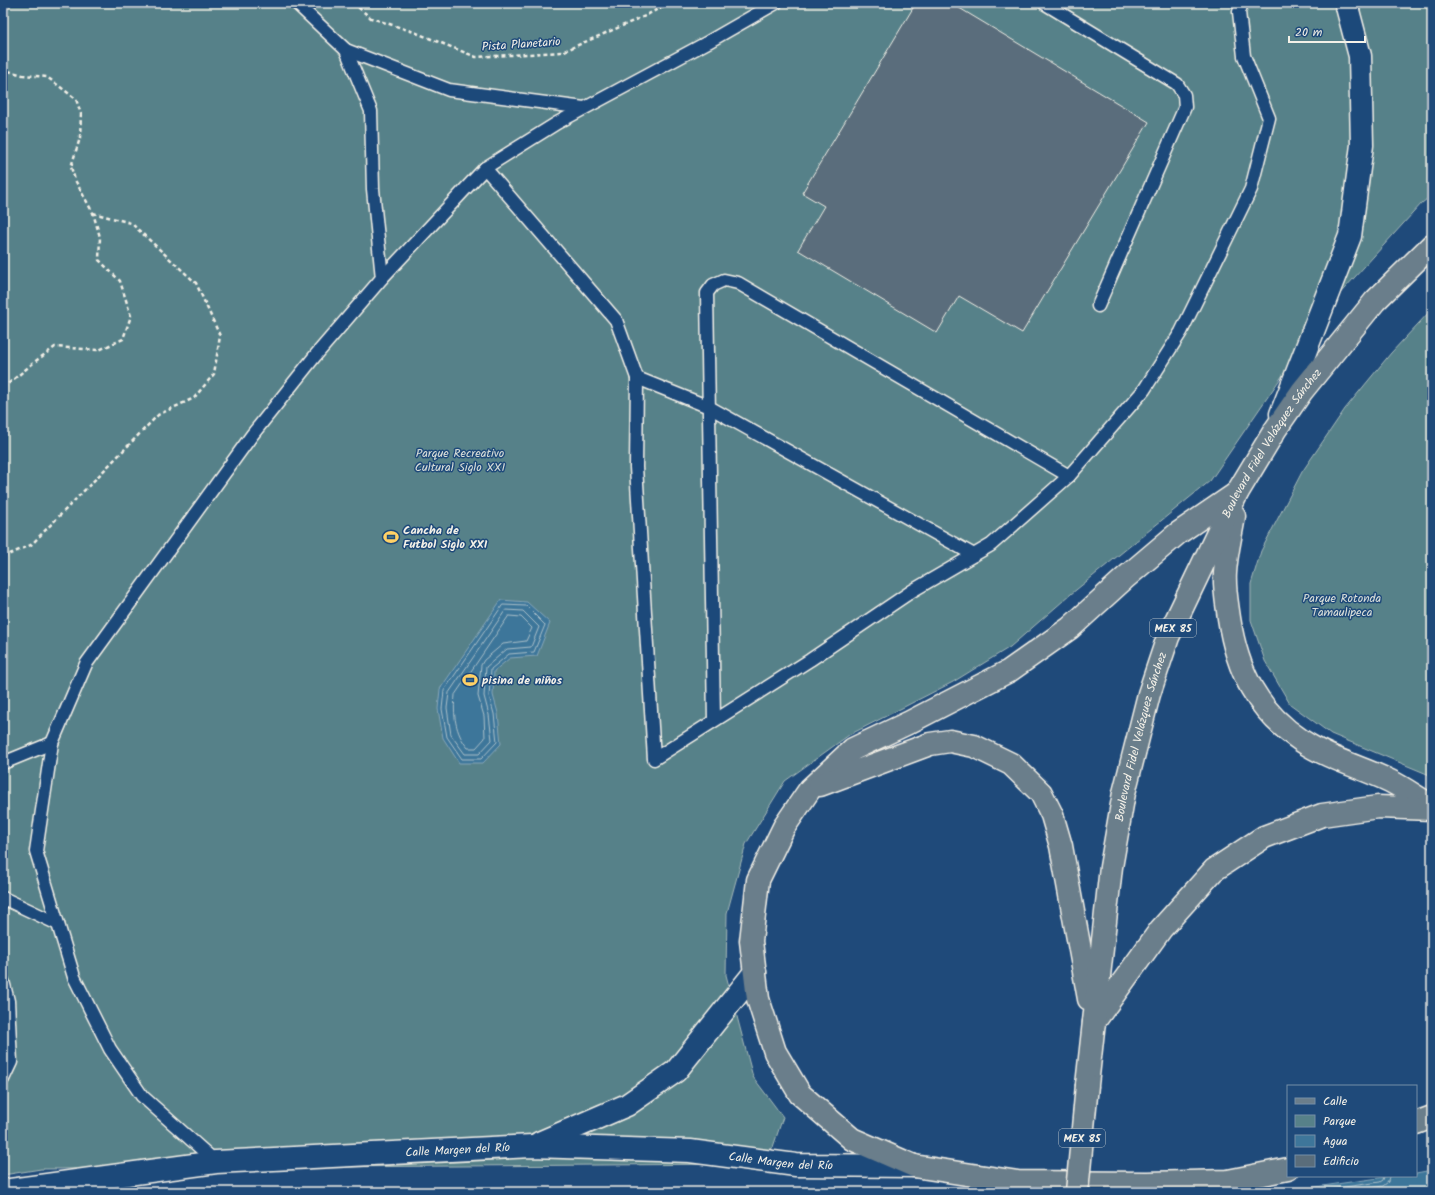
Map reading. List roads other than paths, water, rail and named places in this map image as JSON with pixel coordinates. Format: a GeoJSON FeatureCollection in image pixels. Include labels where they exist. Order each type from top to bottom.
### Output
{"type":"FeatureCollection","features":[{"type":"Feature","properties":{"kind":"main road","name":"Boulevard Fidel Velázquez Sánchez"},"geometry":{"type":"LineString","coordinates":[[1077,1192],[1087,1085],[1111,868],[1124,793],[1149,694],[1168,637],[1237,493],[1275,430],[1302,391],[1375,301],[1432,245]]}},
{"type":"Feature","properties":{"kind":"main road"},"geometry":{"type":"LineString","coordinates":[[1237,493],[1177,534],[1125,578],[1070,628],[1009,671],[853,749],[810,789],[784,827],[758,880],[751,941],[758,999],[775,1052],[800,1094],[852,1139],[914,1166],[1026,1182],[1228,1181],[1287,1169]]}},
{"type":"Feature","properties":{"kind":"main road"},"geometry":{"type":"LineString","coordinates":[[1237,493],[1225,572],[1225,592],[1236,650],[1249,686],[1264,707],[1280,725],[1303,742],[1390,782],[1432,807]]}},
{"type":"Feature","properties":{"kind":"main road"},"geometry":{"type":"LineString","coordinates":[[810,789],[930,744],[950,741],[974,746],[1011,764],[1041,793],[1052,815],[1061,846],[1094,1023]]}},
{"type":"Feature","properties":{"kind":"main road"},"geometry":{"type":"LineString","coordinates":[[1094,1023],[1161,929],[1214,870],[1264,837],[1322,815],[1378,807],[1432,807]]}},
{"type":"Feature","properties":{"kind":"main road"},"geometry":{"type":"LineString","coordinates":[[1417,1123],[1432,1117]]}},
{"type":"Feature","properties":{"kind":"street"},"geometry":{"type":"LineString","coordinates":[[1275,430],[1350,236],[1362,145],[1360,56],[1346,3]]}},
{"type":"Feature","properties":{"kind":"street"},"geometry":{"type":"LineString","coordinates":[[532,1146],[627,1105],[676,1071],[755,972]]}},
{"type":"Feature","properties":{"kind":"street","name":"Calle Margen del Río"},"geometry":{"type":"LineString","coordinates":[[3,1192],[216,1162],[532,1146],[690,1151],[796,1165],[914,1166]]}},
{"type":"Feature","properties":{"kind":"lane"},"geometry":{"type":"LineString","coordinates":[[296,3],[346,50],[449,90],[584,108]]}},
{"type":"Feature","properties":{"kind":"lane"},"geometry":{"type":"LineString","coordinates":[[216,1162],[142,1096],[110,1049],[74,977],[36,851],[52,742],[86,664],[252,435],[315,356],[382,278],[485,168],[556,123],[708,42],[776,3]]}},
{"type":"Feature","properties":{"kind":"lane"},"geometry":{"type":"LineString","coordinates":[[1044,3],[1177,84],[1184,94],[1185,107],[1098,306]]}},
{"type":"Feature","properties":{"kind":"lane"},"geometry":{"type":"LineString","coordinates":[[485,168],[616,320],[637,378],[636,467],[654,759],[810,660],[912,592],[992,545],[1070,476],[1144,390],[1181,332],[1251,189],[1269,118],[1244,56],[1239,12],[1242,3]]}},
{"type":"Feature","properties":{"kind":"lane"},"geometry":{"type":"LineString","coordinates":[[346,50],[371,111],[373,189],[382,278]]}},
{"type":"Feature","properties":{"kind":"lane"},"geometry":{"type":"LineString","coordinates":[[714,720],[707,293],[713,285],[724,280],[738,283],[1070,476]]}},
{"type":"Feature","properties":{"kind":"lane"},"geometry":{"type":"LineString","coordinates":[[637,378],[709,407],[974,556]]}},
{"type":"Feature","properties":{"kind":"lane"},"geometry":{"type":"LineString","coordinates":[[3,763],[52,742]]}},
{"type":"Feature","properties":{"kind":"lane"},"geometry":{"type":"LineString","coordinates":[[3,898],[58,924]]}},
{"type":"Feature","properties":{"kind":"lane"},"geometry":{"type":"LineString","coordinates":[[3,981],[8,1001],[11,1062],[3,1079]]}},
{"type":"Feature","properties":{"kind":"water","name":"pisina de niños"},"geometry":{"type":"Polygon","coordinates":[[[501,600],[527,602],[550,623],[537,656],[510,658],[494,671],[493,695],[498,713],[501,744],[483,763],[459,763],[443,738],[438,709],[440,689],[501,600]]]}},
{"type":"Feature","properties":{"kind":"water"},"geometry":{"type":"Polygon","coordinates":[[[1432,1170],[1432,1192],[1280,1192],[1386,1177],[1417,1177],[1417,1173],[1432,1170]]]}},
{"type":"Feature","properties":{"kind":"place","name":"Cancha de Futbol Siglo XXI"},"geometry":{"type":"Point","coordinates":[391,537]}},
{"type":"Feature","properties":{"kind":"place","name":"pisina de niños"},"geometry":{"type":"Point","coordinates":[470,680]}},
{"type":"Feature","properties":{"kind":"park label","name":"Parque Recreativo Cultural Siglo XXI"},"geometry":{"type":"Point","coordinates":[460,460]}},
{"type":"Feature","properties":{"kind":"park label","name":"Parque Rotonda Tamaulipeca"},"geometry":{"type":"Point","coordinates":[1342,605]}}]}
